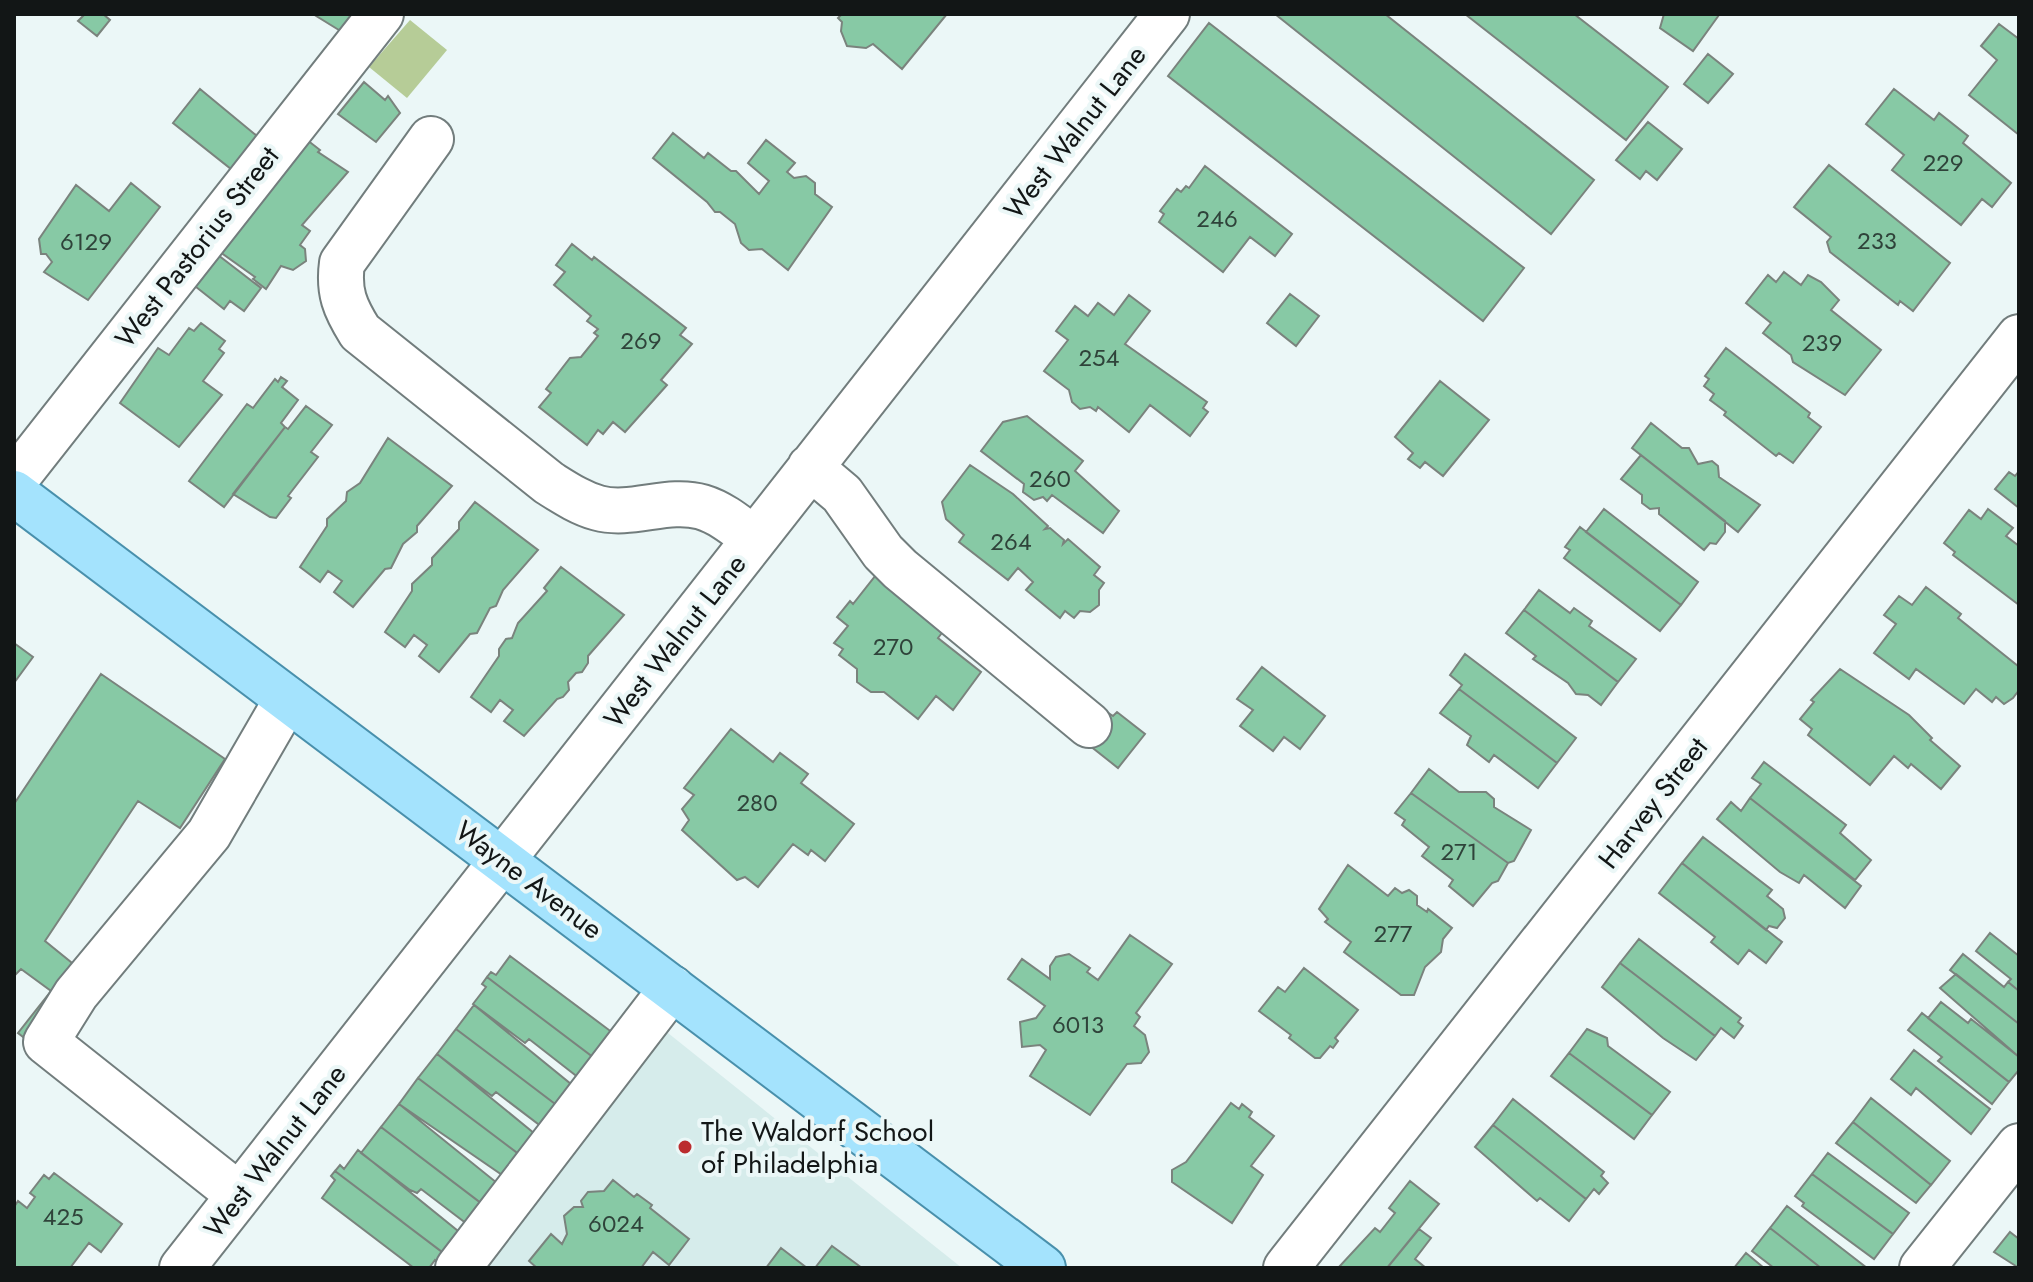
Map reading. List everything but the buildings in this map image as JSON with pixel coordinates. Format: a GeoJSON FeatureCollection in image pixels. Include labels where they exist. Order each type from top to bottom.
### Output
{"type":"FeatureCollection","features":[{"type":"Feature","properties":{"kind":"main road","name":"Wayne Avenue"},"geometry":{"type":"LineString","coordinates":[[14,493],[1043,1268]]}},
{"type":"Feature","properties":{"kind":"street","name":"West Pastorius Street"},"geometry":{"type":"LineString","coordinates":[[14,481],[381,14]]}},
{"type":"Feature","properties":{"kind":"street","name":"West Walnut Lane"},"geometry":{"type":"LineString","coordinates":[[182,1268],[1167,14]]}},
{"type":"Feature","properties":{"kind":"street"},"geometry":{"type":"LineString","coordinates":[[431,139],[342,263],[339,285],[345,309],[360,332],[512,454],[576,500],[601,509],[679,504],[699,506],[719,513],[754,539]]}},
{"type":"Feature","properties":{"kind":"street","name":"Harvey Street"},"geometry":{"type":"LineString","coordinates":[[1286,1268],[2019,337]]}},
{"type":"Feature","properties":{"kind":"street"},"geometry":{"type":"LineString","coordinates":[[810,467],[842,494],[883,552],[900,569],[1089,725]]}},
{"type":"Feature","properties":{"kind":"street"},"geometry":{"type":"LineString","coordinates":[[239,1195],[46,1042],[76,994],[209,834],[287,699]]}},
{"type":"Feature","properties":{"kind":"street"},"geometry":{"type":"LineString","coordinates":[[458,1268],[672,988]]}},
{"type":"Feature","properties":{"kind":"street"},"geometry":{"type":"LineString","coordinates":[[1922,1268],[2019,1146]]}},
{"type":"Feature","properties":{"kind":"shaded area","name":"The Waldorf School of Philadelphia"},"geometry":{"type":"Polygon","coordinates":[[[658,1025],[962,1268],[462,1268],[658,1025]]]}},
{"type":"Feature","properties":{"kind":"green space"},"geometry":{"type":"Polygon","coordinates":[[[410,20],[447,50],[407,98],[369,67],[410,20]]]}},
{"type":"Feature","properties":{"kind":"place","name":"The Waldorf School of Philadelphia"},"geometry":{"type":"Point","coordinates":[685,1147]}}]}
